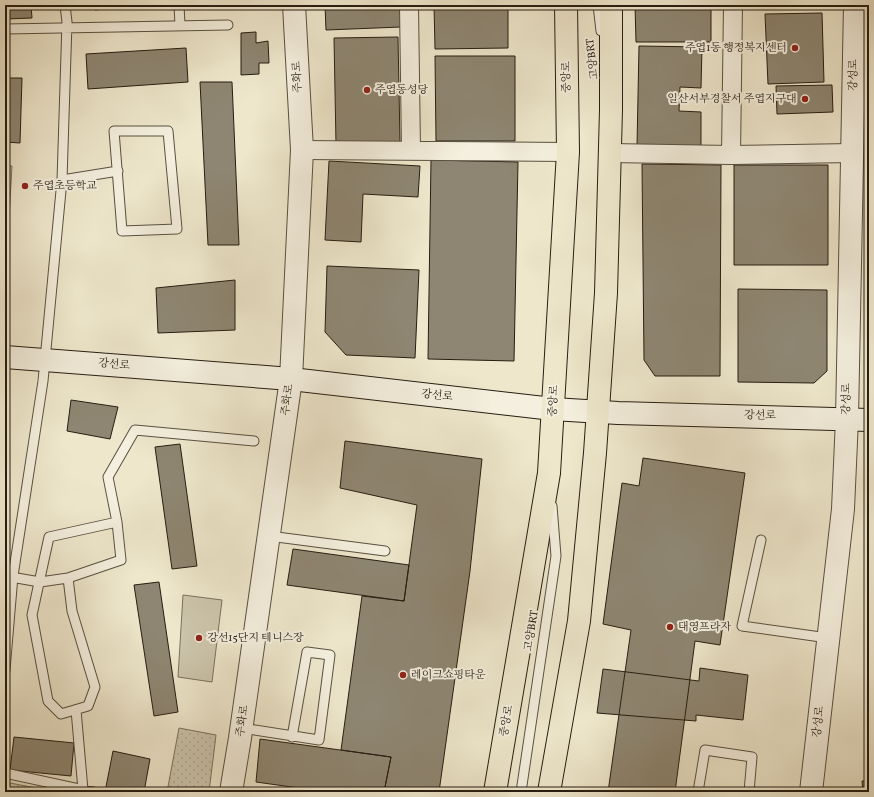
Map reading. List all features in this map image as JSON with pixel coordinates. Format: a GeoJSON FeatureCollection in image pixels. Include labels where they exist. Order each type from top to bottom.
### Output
{"type":"FeatureCollection","features":[{"type":"Feature","properties":{"kind":"main road","name":"중앙로"},"geometry":{"type":"LineString","coordinates":[[495,792],[549,473],[568,152],[566,5]]}},
{"type":"Feature","properties":{"kind":"main road"},"geometry":{"type":"LineString","coordinates":[[549,792],[579,621],[595,453],[606,293],[611,110],[611,5]]}},
{"type":"Feature","properties":{"kind":"street","name":"주화로"},"geometry":{"type":"LineString","coordinates":[[231,792],[242,728],[291,379],[302,150],[294,5]]}},
{"type":"Feature","properties":{"kind":"street"},"geometry":{"type":"LineString","coordinates":[[409,5],[411,151]]}},
{"type":"Feature","properties":{"kind":"street"},"geometry":{"type":"LineString","coordinates":[[731,154],[732,5]]}},
{"type":"Feature","properties":{"kind":"street","name":"강성로"},"geometry":{"type":"LineString","coordinates":[[811,792],[843,509],[847,419],[854,5]]}},
{"type":"Feature","properties":{"kind":"street"},"geometry":{"type":"LineString","coordinates":[[302,150],[568,152]]}},
{"type":"Feature","properties":{"kind":"street"},"geometry":{"type":"LineString","coordinates":[[610,153],[852,153]]}},
{"type":"Feature","properties":{"kind":"street","name":"강선로"},"geometry":{"type":"LineString","coordinates":[[5,357],[291,379],[553,409],[618,413],[869,420]]}},
{"type":"Feature","properties":{"kind":"lane"},"geometry":{"type":"LineString","coordinates":[[5,670],[9,576],[44,382],[62,180],[66,29],[65,5]]}},
{"type":"Feature","properties":{"kind":"lane"},"geometry":{"type":"LineString","coordinates":[[179,5],[180,25]]}},
{"type":"Feature","properties":{"kind":"lane","name":"고양BRT"},"geometry":{"type":"LineString","coordinates":[[598,5],[611,110]]}},
{"type":"Feature","properties":{"kind":"lane"},"geometry":{"type":"LineString","coordinates":[[5,29],[228,25]]}},
{"type":"Feature","properties":{"kind":"lane"},"geometry":{"type":"LineString","coordinates":[[114,131],[168,131],[177,229],[122,232],[118,171],[114,131]]}},
{"type":"Feature","properties":{"kind":"lane"},"geometry":{"type":"LineString","coordinates":[[62,180],[118,171]]}},
{"type":"Feature","properties":{"kind":"lane"},"geometry":{"type":"LineString","coordinates":[[9,576],[40,582],[68,578],[121,560],[117,522],[108,477],[135,430],[254,441]]}},
{"type":"Feature","properties":{"kind":"lane","name":"고양BRT"},"geometry":{"type":"LineString","coordinates":[[521,792],[556,556],[549,473]]}},
{"type":"Feature","properties":{"kind":"lane"},"geometry":{"type":"LineString","coordinates":[[68,578],[72,611],[96,687],[88,706],[61,714],[48,701],[32,615],[49,537],[117,522]]}},
{"type":"Feature","properties":{"kind":"lane"},"geometry":{"type":"LineString","coordinates":[[269,536],[385,551]]}},
{"type":"Feature","properties":{"kind":"lane"},"geometry":{"type":"LineString","coordinates":[[761,540],[742,626],[828,638]]}},
{"type":"Feature","properties":{"kind":"lane"},"geometry":{"type":"LineString","coordinates":[[242,728],[292,737],[319,740],[330,655],[307,652],[292,737]]}},
{"type":"Feature","properties":{"kind":"lane"},"geometry":{"type":"LineString","coordinates":[[76,710],[84,790]]}},
{"type":"Feature","properties":{"kind":"lane"},"geometry":{"type":"LineString","coordinates":[[698,792],[705,750],[752,757],[749,792]]}},
{"type":"Feature","properties":{"kind":"lane"},"geometry":{"type":"LineString","coordinates":[[5,773],[93,792]]}},
{"type":"Feature","properties":{"kind":"shaded area"},"geometry":{"type":"Polygon","coordinates":[[[5,166],[12,166],[5,288],[5,166]]]}},
{"type":"Feature","properties":{"kind":"shaded area","name":"강선15단지 테니스장"},"geometry":{"type":"Polygon","coordinates":[[[183,595],[222,600],[212,682],[178,677],[183,595]]]}},
{"type":"Feature","properties":{"kind":"shaded area"},"geometry":{"type":"Polygon","coordinates":[[[179,728],[216,735],[209,792],[167,792],[179,728]]]}},
{"type":"Feature","properties":{"kind":"shaded area"},"geometry":{"type":"Polygon","coordinates":[[[5,782],[57,792],[5,792],[5,782]]]}},
{"type":"Feature","properties":{"kind":"building"},"geometry":{"type":"Polygon","coordinates":[[[5,5],[31,5],[32,18],[5,19],[5,5]]]}},
{"type":"Feature","properties":{"kind":"building"},"geometry":{"type":"Polygon","coordinates":[[[95,5],[135,5],[135,6],[95,10],[95,5]]]}},
{"type":"Feature","properties":{"kind":"building"},"geometry":{"type":"Polygon","coordinates":[[[325,5],[400,5],[401,27],[326,30],[325,5]]]}},
{"type":"Feature","properties":{"kind":"building"},"geometry":{"type":"Polygon","coordinates":[[[434,5],[508,5],[508,48],[435,49],[434,5]]]}},
{"type":"Feature","properties":{"kind":"building"},"geometry":{"type":"Polygon","coordinates":[[[635,5],[711,5],[711,42],[636,42],[635,5]]]}},
{"type":"Feature","properties":{"kind":"building","name":"주엽1동 행정복지센터"},"geometry":{"type":"Polygon","coordinates":[[[822,13],[824,82],[768,84],[765,14],[822,13]]]}},
{"type":"Feature","properties":{"kind":"building"},"geometry":{"type":"Polygon","coordinates":[[[256,32],[256,43],[268,41],[269,63],[259,63],[259,74],[241,75],[241,33],[256,32]]]}},
{"type":"Feature","properties":{"kind":"building","name":"주엽동성당"},"geometry":{"type":"Polygon","coordinates":[[[398,37],[400,143],[336,144],[334,38],[398,37]]]}},
{"type":"Feature","properties":{"kind":"building"},"geometry":{"type":"Polygon","coordinates":[[[639,46],[702,47],[701,88],[680,87],[679,111],[701,112],[701,148],[637,146],[639,46]]]}},
{"type":"Feature","properties":{"kind":"building"},"geometry":{"type":"Polygon","coordinates":[[[186,48],[188,82],[88,89],[86,54],[186,48]]]}},
{"type":"Feature","properties":{"kind":"building"},"geometry":{"type":"Polygon","coordinates":[[[435,56],[515,56],[515,141],[436,141],[435,56]]]}},
{"type":"Feature","properties":{"kind":"building"},"geometry":{"type":"Polygon","coordinates":[[[5,78],[22,78],[20,143],[5,142],[5,78]]]}},
{"type":"Feature","properties":{"kind":"building"},"geometry":{"type":"Polygon","coordinates":[[[200,82],[232,82],[239,245],[208,245],[200,82]]]}},
{"type":"Feature","properties":{"kind":"building","name":"일산서부경찰서 주엽지구대"},"geometry":{"type":"Polygon","coordinates":[[[832,85],[833,112],[777,114],[776,86],[832,85]]]}},
{"type":"Feature","properties":{"kind":"building"},"geometry":{"type":"Polygon","coordinates":[[[431,160],[518,162],[514,361],[428,359],[431,160]]]}},
{"type":"Feature","properties":{"kind":"building"},"geometry":{"type":"Polygon","coordinates":[[[329,161],[420,166],[418,197],[363,194],[361,242],[325,240],[329,161]]]}},
{"type":"Feature","properties":{"kind":"building"},"geometry":{"type":"Polygon","coordinates":[[[642,164],[721,165],[720,376],[655,376],[644,360],[642,164]]]}},
{"type":"Feature","properties":{"kind":"building"},"geometry":{"type":"Polygon","coordinates":[[[734,165],[828,165],[828,265],[734,265],[734,165]]]}},
{"type":"Feature","properties":{"kind":"building"},"geometry":{"type":"Polygon","coordinates":[[[327,266],[419,270],[415,358],[346,355],[325,332],[327,266]]]}},
{"type":"Feature","properties":{"kind":"building"},"geometry":{"type":"Polygon","coordinates":[[[235,280],[235,330],[158,333],[156,288],[235,280]]]}},
{"type":"Feature","properties":{"kind":"building"},"geometry":{"type":"Polygon","coordinates":[[[738,289],[827,290],[827,371],[814,383],[738,382],[738,289]]]}},
{"type":"Feature","properties":{"kind":"building"},"geometry":{"type":"Polygon","coordinates":[[[71,400],[118,407],[110,439],[67,431],[71,400]]]}},
{"type":"Feature","properties":{"kind":"building","name":"레이크쇼핑타운"},"geometry":{"type":"Polygon","coordinates":[[[345,441],[482,459],[470,571],[439,792],[384,792],[391,757],[341,750],[362,596],[404,601],[417,505],[340,488],[345,441]]]}},
{"type":"Feature","properties":{"kind":"building"},"geometry":{"type":"Polygon","coordinates":[[[180,444],[197,566],[172,569],[155,447],[180,444]]]}},
{"type":"Feature","properties":{"kind":"building","name":"태영프라자"},"geometry":{"type":"Polygon","coordinates":[[[643,458],[745,473],[720,645],[695,641],[675,792],[608,792],[631,630],[603,624],[622,483],[639,486],[643,458]]]}},
{"type":"Feature","properties":{"kind":"building"},"geometry":{"type":"Polygon","coordinates":[[[293,549],[409,565],[404,601],[287,585],[293,549]]]}},
{"type":"Feature","properties":{"kind":"building"},"geometry":{"type":"Polygon","coordinates":[[[159,582],[178,712],[154,716],[134,585],[159,582]]]}},
{"type":"Feature","properties":{"kind":"building"},"geometry":{"type":"Polygon","coordinates":[[[700,668],[748,675],[743,720],[696,715],[696,721],[597,713],[603,669],[699,681],[700,668]]]}},
{"type":"Feature","properties":{"kind":"building"},"geometry":{"type":"Polygon","coordinates":[[[14,737],[74,743],[71,776],[10,770],[14,737]]]}},
{"type":"Feature","properties":{"kind":"building"},"geometry":{"type":"Polygon","coordinates":[[[260,739],[391,757],[384,792],[327,792],[256,782],[260,739]]]}},
{"type":"Feature","properties":{"kind":"building"},"geometry":{"type":"Polygon","coordinates":[[[113,751],[150,759],[144,792],[105,792],[113,751]]]}},
{"type":"Feature","properties":{"kind":"building"},"geometry":{"type":"Polygon","coordinates":[[[862,781],[869,781],[869,792],[863,792],[862,781]]]}},
{"type":"Feature","properties":{"kind":"place","name":"주엽1동 행정복지센터"},"geometry":{"type":"Point","coordinates":[795,48]}},
{"type":"Feature","properties":{"kind":"place","name":"주엽동성당"},"geometry":{"type":"Point","coordinates":[367,90]}},
{"type":"Feature","properties":{"kind":"place","name":"일산서부경찰서 주엽지구대"},"geometry":{"type":"Point","coordinates":[805,99]}},
{"type":"Feature","properties":{"kind":"place","name":"주엽초등학교"},"geometry":{"type":"Point","coordinates":[25,186]}},
{"type":"Feature","properties":{"kind":"place","name":"태영프라자"},"geometry":{"type":"Point","coordinates":[670,627]}},
{"type":"Feature","properties":{"kind":"place","name":"강선15단지 테니스장"},"geometry":{"type":"Point","coordinates":[199,638]}},
{"type":"Feature","properties":{"kind":"place","name":"레이크쇼핑타운"},"geometry":{"type":"Point","coordinates":[403,675]}}]}
